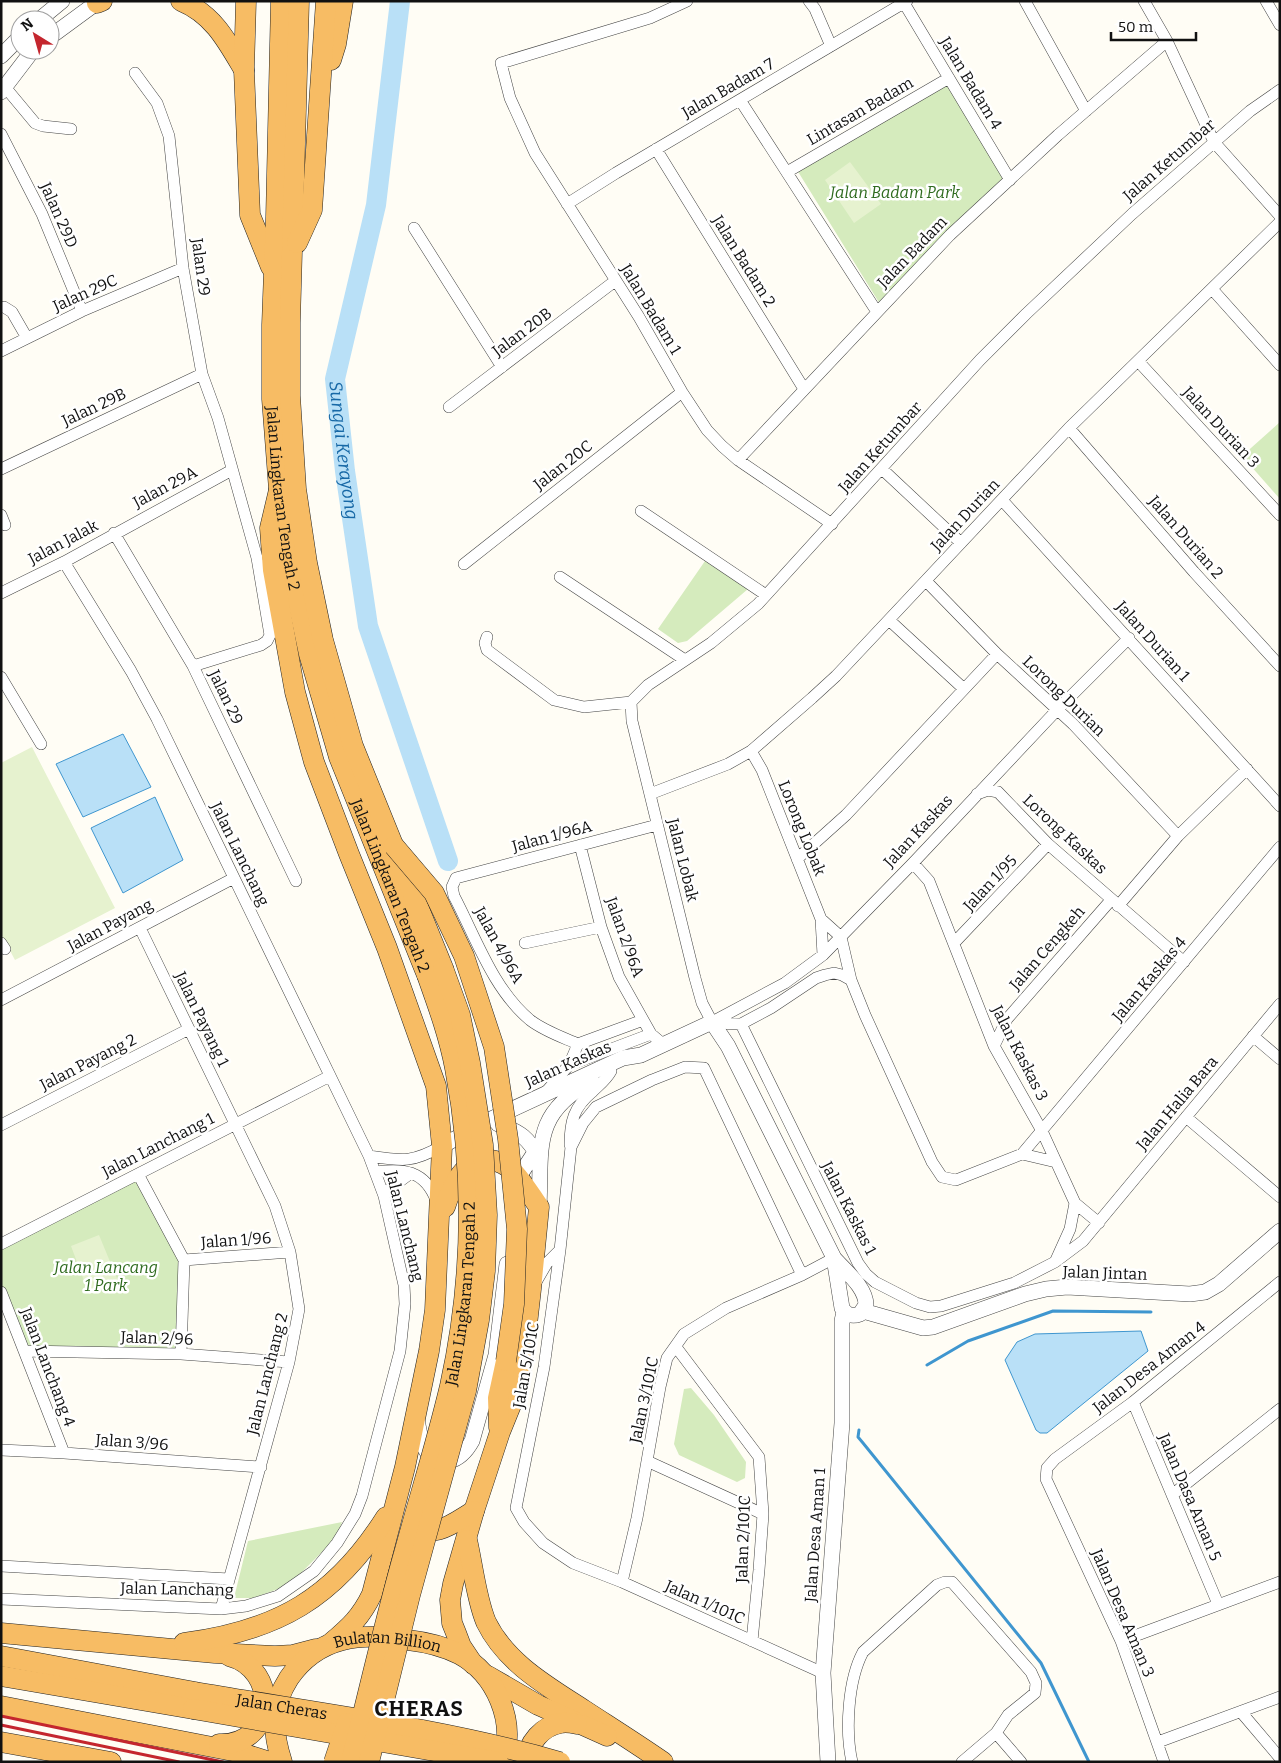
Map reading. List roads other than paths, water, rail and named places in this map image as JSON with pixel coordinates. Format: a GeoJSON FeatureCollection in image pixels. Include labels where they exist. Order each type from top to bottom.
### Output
{"type":"FeatureCollection","features":[{"type":"Feature","properties":{"kind":"highway"},"geometry":{"type":"LineString","coordinates":[[181,1],[201,12],[214,24],[224,36],[244,70]]}},
{"type":"Feature","properties":{"kind":"highway"},"geometry":{"type":"LineString","coordinates":[[246,1],[244,70],[250,215],[274,273]]}},
{"type":"Feature","properties":{"kind":"highway","name":"Jalan Lingkaran Tengah 2"},"geometry":{"type":"LineString","coordinates":[[281,1],[292,256],[290,396],[296,489],[307,563],[323,640],[353,746],[460,1015],[483,1145],[487,1215],[485,1271],[479,1320],[466,1391],[410,1595],[369,1762]]}},
{"type":"Feature","properties":{"kind":"highway","name":"Jalan Lingkaran Tengah 2"},"geometry":{"type":"LineString","coordinates":[[299,1],[274,273],[272,399],[279,490],[290,564],[310,654],[339,757],[427,975],[443,1020],[455,1067],[469,1184],[468,1260],[463,1316],[450,1386],[402,1560],[351,1762]]}},
{"type":"Feature","properties":{"kind":"highway"},"geometry":{"type":"LineString","coordinates":[[292,256],[312,210],[326,1]]}},
{"type":"Feature","properties":{"kind":"highway"},"geometry":{"type":"LineString","coordinates":[[318,108],[336,44],[343,1]]}},
{"type":"Feature","properties":{"kind":"highway"},"geometry":{"type":"LineString","coordinates":[[1,1633],[150,1648],[275,1656],[293,1655],[326,1646],[353,1624],[365,1610],[372,1594],[405,1467],[426,1368],[434,1310],[442,1146],[436,1086],[387,948],[348,854],[314,762],[295,692],[273,570],[270,528],[279,490]]}},
{"type":"Feature","properties":{"kind":"highway"},"geometry":{"type":"LineString","coordinates":[[394,846],[434,893],[464,956],[494,1048],[508,1139],[517,1229],[514,1304],[506,1360],[498,1398],[500,1432]]}},
{"type":"Feature","properties":{"kind":"highway"},"geometry":{"type":"LineString","coordinates":[[439,1217],[458,1177],[470,1165],[481,1160],[495,1161],[509,1168],[539,1208],[523,1360],[513,1400],[500,1432],[452,1584],[450,1611],[456,1633],[462,1646],[478,1668],[538,1705],[658,1762]]}},
{"type":"Feature","properties":{"kind":"highway"},"geometry":{"type":"LineString","coordinates":[[405,1467],[403,1493],[405,1508],[409,1518],[423,1530],[442,1530],[474,1511]]}},
{"type":"Feature","properties":{"kind":"highway"},"geometry":{"type":"LineString","coordinates":[[150,1648],[236,1634],[263,1625],[302,1606],[334,1581],[357,1556],[376,1533],[395,1502]]}},
{"type":"Feature","properties":{"kind":"highway"},"geometry":{"type":"LineString","coordinates":[[467,1538],[481,1608],[486,1622],[506,1652],[542,1682],[663,1762]]}},
{"type":"Feature","properties":{"kind":"highway","name":"Bulatan Billion"},"geometry":{"type":"LineString","coordinates":[[282,1762],[275,1735],[274,1716],[283,1688],[292,1674],[304,1661],[326,1646],[351,1638],[369,1635],[394,1637],[436,1646],[458,1654],[478,1668],[501,1701],[506,1719],[507,1737],[502,1762]]}},
{"type":"Feature","properties":{"kind":"highway"},"geometry":{"type":"LineString","coordinates":[[180,1742],[227,1744],[237,1742],[254,1732],[261,1720],[265,1708],[265,1693],[256,1676],[240,1660],[232,1656],[215,1653]]}},
{"type":"Feature","properties":{"kind":"highway"},"geometry":{"type":"LineString","coordinates":[[334,1762],[350,1712],[378,1653]]}},
{"type":"Feature","properties":{"kind":"highway","name":"Jalan Cheras"},"geometry":{"type":"LineString","coordinates":[[1,1656],[194,1701],[498,1762]]}},
{"type":"Feature","properties":{"kind":"highway","name":"Jalan Cheras"},"geometry":{"type":"LineString","coordinates":[[1,1676],[452,1736],[510,1748],[560,1762]]}},
{"type":"Feature","properties":{"kind":"highway"},"geometry":{"type":"LineString","coordinates":[[1,1706],[238,1752],[270,1762]]}},
{"type":"Feature","properties":{"kind":"highway"},"geometry":{"type":"LineString","coordinates":[[526,1762],[527,1751],[541,1733],[551,1726],[563,1722],[579,1724]]}},
{"type":"Feature","properties":{"kind":"highway"},"geometry":{"type":"LineString","coordinates":[[1,1742],[111,1762]]}},
{"type":"Feature","properties":{"kind":"street"},"geometry":{"type":"LineString","coordinates":[[51,10],[62,1]]}},
{"type":"Feature","properties":{"kind":"street","name":"Jalan Badam 1"},"geometry":{"type":"LineString","coordinates":[[687,1],[650,18],[502,63],[510,98],[536,153],[707,430],[738,460],[832,524]]}},
{"type":"Feature","properties":{"kind":"street"},"geometry":{"type":"LineString","coordinates":[[809,1],[815,9],[831,46]]}},
{"type":"Feature","properties":{"kind":"street"},"geometry":{"type":"LineString","coordinates":[[1025,1],[1086,111]]}},
{"type":"Feature","properties":{"kind":"street"},"geometry":{"type":"LineString","coordinates":[[1144,1],[1166,41],[1214,142],[1280,216]]}},
{"type":"Feature","properties":{"kind":"street"},"geometry":{"type":"LineString","coordinates":[[1266,1],[1280,25]]}},
{"type":"Feature","properties":{"kind":"street"},"geometry":{"type":"LineString","coordinates":[[60,30],[99,2]]}},
{"type":"Feature","properties":{"kind":"street","name":"Jalan Badam 7"},"geometry":{"type":"LineString","coordinates":[[567,204],[656,149],[905,2]]}},
{"type":"Feature","properties":{"kind":"street","name":"Jalan Badam 4"},"geometry":{"type":"LineString","coordinates":[[905,2],[1010,180]]}},
{"type":"Feature","properties":{"kind":"street","name":"Jalan Badam"},"geometry":{"type":"LineString","coordinates":[[738,460],[950,235],[1166,41]]}},
{"type":"Feature","properties":{"kind":"street"},"geometry":{"type":"LineString","coordinates":[[1,56],[10,47]]}},
{"type":"Feature","properties":{"kind":"street"},"geometry":{"type":"LineString","coordinates":[[24,60],[2,86],[35,123],[43,126],[71,129]]}},
{"type":"Feature","properties":{"kind":"street","name":"Jalan 29"},"geometry":{"type":"LineString","coordinates":[[135,73],[157,103],[169,136],[183,268],[202,374],[218,418],[257,558],[270,635],[267,641],[261,645],[193,666]]}},
{"type":"Feature","properties":{"kind":"street","name":"Lintasan Badam"},"geometry":{"type":"LineString","coordinates":[[786,172],[949,78]]}},
{"type":"Feature","properties":{"kind":"street","name":"Jalan Ketumbar"},"geometry":{"type":"LineString","coordinates":[[631,702],[648,685],[711,643],[766,595],[980,360],[1026,314],[1132,214],[1250,111],[1280,90]]}},
{"type":"Feature","properties":{"kind":"street"},"geometry":{"type":"LineString","coordinates":[[740,100],[877,312]]}},
{"type":"Feature","properties":{"kind":"street","name":"Jalan 29D"},"geometry":{"type":"LineString","coordinates":[[1,134],[42,214],[82,311]]}},
{"type":"Feature","properties":{"kind":"street","name":"Jalan Badam 2"},"geometry":{"type":"LineString","coordinates":[[656,149],[804,389]]}},
{"type":"Feature","properties":{"kind":"street","name":"Jalan Durian"},"geometry":{"type":"LineString","coordinates":[[650,794],[721,767],[751,751],[812,698],[889,620],[1069,428],[1280,222]]}},
{"type":"Feature","properties":{"kind":"street"},"geometry":{"type":"LineString","coordinates":[[414,228],[502,367]]}},
{"type":"Feature","properties":{"kind":"street","name":"Jalan 29C"},"geometry":{"type":"LineString","coordinates":[[1,351],[82,311],[183,268]]}},
{"type":"Feature","properties":{"kind":"street","name":"Jalan 20B"},"geometry":{"type":"LineString","coordinates":[[449,407],[615,281]]}},
{"type":"Feature","properties":{"kind":"street"},"geometry":{"type":"LineString","coordinates":[[1212,289],[1280,365]]}},
{"type":"Feature","properties":{"kind":"street"},"geometry":{"type":"LineString","coordinates":[[4,307],[12,312],[27,338]]}},
{"type":"Feature","properties":{"kind":"street","name":"Jalan Durian 3"},"geometry":{"type":"LineString","coordinates":[[1138,360],[1280,515]]}},
{"type":"Feature","properties":{"kind":"street","name":"Jalan 29B"},"geometry":{"type":"LineString","coordinates":[[1,469],[202,374]]}},
{"type":"Feature","properties":{"kind":"street","name":"Jalan 20C"},"geometry":{"type":"LineString","coordinates":[[464,564],[682,392]]}},
{"type":"Feature","properties":{"kind":"street","name":"Jalan Durian 2"},"geometry":{"type":"LineString","coordinates":[[1069,428],[1194,572],[1280,666]]}},
{"type":"Feature","properties":{"kind":"street"},"geometry":{"type":"LineString","coordinates":[[882,469],[961,543]]}},
{"type":"Feature","properties":{"kind":"street","name":"Jalan 29A"},"geometry":{"type":"LineString","coordinates":[[114,533],[232,470]]}},
{"type":"Feature","properties":{"kind":"street","name":"Jalan Durian 1"},"geometry":{"type":"LineString","coordinates":[[1002,500],[1280,806]]}},
{"type":"Feature","properties":{"kind":"street"},"geometry":{"type":"LineString","coordinates":[[641,511],[766,595]]}},
{"type":"Feature","properties":{"kind":"street","name":"Jalan 29"},"geometry":{"type":"LineString","coordinates":[[114,533],[193,666],[296,880]]}},
{"type":"Feature","properties":{"kind":"street","name":"Jalan Jalak"},"geometry":{"type":"LineString","coordinates":[[1,593],[64,562],[114,533]]}},
{"type":"Feature","properties":{"kind":"street","name":"Jalan Lanchang"},"geometry":{"type":"LineString","coordinates":[[1,1599],[221,1609],[246,1606],[278,1596],[314,1570],[337,1543],[355,1514],[362,1496],[400,1351],[403,1328],[404,1285],[384,1196],[369,1156],[157,719],[131,671],[64,562]]}},
{"type":"Feature","properties":{"kind":"street"},"geometry":{"type":"LineString","coordinates":[[560,577],[686,660]]}},
{"type":"Feature","properties":{"kind":"street","name":"Lorong Durian"},"geometry":{"type":"LineString","coordinates":[[926,581],[997,654],[1073,724],[1178,836]]}},
{"type":"Feature","properties":{"kind":"street"},"geometry":{"type":"LineString","coordinates":[[889,620],[964,689]]}},
{"type":"Feature","properties":{"kind":"street"},"geometry":{"type":"LineString","coordinates":[[487,637],[485,644],[487,650],[554,700],[584,707],[631,702]]}},
{"type":"Feature","properties":{"kind":"street","name":"Jalan Kaskas"},"geometry":{"type":"LineString","coordinates":[[442,1146],[489,1120],[543,1094],[623,1058],[641,1055],[712,1022],[785,983],[823,955],[998,771],[1129,638]]}},
{"type":"Feature","properties":{"kind":"street"},"geometry":{"type":"LineString","coordinates":[[797,859],[846,815],[997,654]]}},
{"type":"Feature","properties":{"kind":"street"},"geometry":{"type":"LineString","coordinates":[[1,677],[41,744]]}},
{"type":"Feature","properties":{"kind":"street","name":"Jalan Lobak"},"geometry":{"type":"LineString","coordinates":[[631,702],[632,721],[702,1003],[712,1022]]}},
{"type":"Feature","properties":{"kind":"street","name":"Lorong Lobak"},"geometry":{"type":"LineString","coordinates":[[751,751],[762,770],[821,919],[823,955]]}},
{"type":"Feature","properties":{"kind":"street","name":"Jalan Cengkeh"},"geometry":{"type":"LineString","coordinates":[[994,1046],[1007,1019],[1178,836],[1247,769]]}},
{"type":"Feature","properties":{"kind":"street","name":"Lorong Kaskas"},"geometry":{"type":"LineString","coordinates":[[998,771],[998,792]]}},
{"type":"Feature","properties":{"kind":"street","name":"Lorong Kaskas"},"geometry":{"type":"LineString","coordinates":[[977,794],[988,790],[998,792],[1048,844],[1184,962]]}},
{"type":"Feature","properties":{"kind":"street","name":"Jalan 1/96A"},"geometry":{"type":"LineString","coordinates":[[456,878],[657,825]]}},
{"type":"Feature","properties":{"kind":"street","name":"Jalan 1/95"},"geometry":{"type":"LineString","coordinates":[[954,944],[1048,844]]}},
{"type":"Feature","properties":{"kind":"street","name":"Jalan 2/96A"},"geometry":{"type":"LineString","coordinates":[[580,845],[601,927],[619,977],[651,1034]]}},
{"type":"Feature","properties":{"kind":"street","name":"Jalan Kaskas 4"},"geometry":{"type":"LineString","coordinates":[[1042,1131],[1280,848]]}},
{"type":"Feature","properties":{"kind":"street","name":"Jalan Kaskas 3"},"geometry":{"type":"LineString","coordinates":[[913,862],[929,881],[994,1046],[1042,1131],[1075,1203],[1099,1223]]}},
{"type":"Feature","properties":{"kind":"street","name":"Jalan Payang"},"geometry":{"type":"LineString","coordinates":[[1,1000],[234,878]]}},
{"type":"Feature","properties":{"kind":"street","name":"Jalan 4/96A"},"geometry":{"type":"LineString","coordinates":[[456,878],[452,887],[454,896],[484,958],[512,1002],[530,1020],[549,1032],[578,1044]]}},
{"type":"Feature","properties":{"kind":"street","name":"Lorong Lobak"},"geometry":{"type":"LineString","coordinates":[[821,919],[841,937]]}},
{"type":"Feature","properties":{"kind":"street"},"geometry":{"type":"LineString","coordinates":[[525,943],[601,927]]}},
{"type":"Feature","properties":{"kind":"street","name":"Jalan Payang 1"},"geometry":{"type":"LineString","coordinates":[[140,928],[235,1124]]}},
{"type":"Feature","properties":{"kind":"street"},"geometry":{"type":"LineString","coordinates":[[841,937],[851,980],[932,1162],[942,1177],[956,1180],[1022,1154],[1042,1131]]}},
{"type":"Feature","properties":{"kind":"street"},"geometry":{"type":"LineString","coordinates":[[741,1024],[770,1008],[816,978],[834,974],[842,975],[851,980]]}},
{"type":"Feature","properties":{"kind":"street","name":"Jalan Halia Bara"},"geometry":{"type":"LineString","coordinates":[[1099,1223],[1280,1004]]}},
{"type":"Feature","properties":{"kind":"street"},"geometry":{"type":"LineString","coordinates":[[543,1094],[569,1066],[578,1044],[643,1020]]}},
{"type":"Feature","properties":{"kind":"street"},"geometry":{"type":"LineString","coordinates":[[712,1022],[728,1046],[834,1258],[858,1285],[864,1301],[860,1314],[852,1316],[843,1306],[834,1258]]}},
{"type":"Feature","properties":{"kind":"street","name":"Jalan Kaskas"},"geometry":{"type":"LineString","coordinates":[[712,1022],[741,1024]]}},
{"type":"Feature","properties":{"kind":"street","name":"Jalan Kaskas 1"},"geometry":{"type":"LineString","coordinates":[[741,1024],[858,1263],[875,1282],[916,1303],[936,1307],[1014,1283],[1055,1262],[1083,1241],[1099,1223]]}},
{"type":"Feature","properties":{"kind":"street","name":"Jalan Payang 2"},"geometry":{"type":"LineString","coordinates":[[1,1125],[189,1029]]}},
{"type":"Feature","properties":{"kind":"street"},"geometry":{"type":"LineString","coordinates":[[569,1066],[651,1034],[664,1045]]}},
{"type":"Feature","properties":{"kind":"street"},"geometry":{"type":"LineString","coordinates":[[1253,1036],[1280,1058]]}},
{"type":"Feature","properties":{"kind":"street"},"geometry":{"type":"LineString","coordinates":[[539,1208],[539,1151],[549,1119],[560,1104],[582,1086],[641,1055]]}},
{"type":"Feature","properties":{"kind":"street","name":"Jalan 5/101C"},"geometry":{"type":"LineString","coordinates":[[571,1147],[583,1123],[596,1107],[652,1080],[685,1067],[704,1068],[802,1274]]}},
{"type":"Feature","properties":{"kind":"street","name":"Jalan 5/101C"},"geometry":{"type":"LineString","coordinates":[[573,1563],[543,1543],[524,1522],[516,1508],[544,1367],[560,1250],[571,1147],[570,1132],[575,1110],[585,1098],[606,1080],[611,1072]]}},
{"type":"Feature","properties":{"kind":"street","name":"Jalan Lanchang 1"},"geometry":{"type":"LineString","coordinates":[[1,1244],[330,1076]]}},
{"type":"Feature","properties":{"kind":"street"},"geometry":{"type":"LineString","coordinates":[[1186,1117],[1280,1197]]}},
{"type":"Feature","properties":{"kind":"street"},"geometry":{"type":"LineString","coordinates":[[489,1120],[522,1134],[539,1151]]}},
{"type":"Feature","properties":{"kind":"street","name":"Jalan Lanchang 2"},"geometry":{"type":"LineString","coordinates":[[221,1609],[289,1362],[300,1309],[290,1252],[275,1206],[235,1124]]}},
{"type":"Feature","properties":{"kind":"street"},"geometry":{"type":"LineString","coordinates":[[369,1156],[406,1160],[426,1155],[442,1146]]}},
{"type":"Feature","properties":{"kind":"street"},"geometry":{"type":"LineString","coordinates":[[416,1415],[425,1449],[431,1458],[438,1462],[449,1462],[461,1456],[472,1441],[496,1355],[518,1178],[539,1151]]}},
{"type":"Feature","properties":{"kind":"street"},"geometry":{"type":"LineString","coordinates":[[1022,1154],[1056,1162]]}},
{"type":"Feature","properties":{"kind":"street"},"geometry":{"type":"LineString","coordinates":[[376,1172],[390,1170],[420,1176],[433,1191],[439,1217]]}},
{"type":"Feature","properties":{"kind":"street"},"geometry":{"type":"LineString","coordinates":[[384,1196],[392,1187],[411,1173]]}},
{"type":"Feature","properties":{"kind":"street"},"geometry":{"type":"LineString","coordinates":[[138,1174],[184,1260],[181,1354]]}},
{"type":"Feature","properties":{"kind":"street"},"geometry":{"type":"LineString","coordinates":[[1055,1262],[1070,1229],[1075,1203]]}},
{"type":"Feature","properties":{"kind":"street","name":"Jalan Jintan"},"geometry":{"type":"LineString","coordinates":[[864,1301],[895,1312],[914,1326],[923,1328],[933,1327],[1025,1294],[1046,1289],[1067,1287],[1190,1294],[1205,1292],[1219,1284],[1280,1231]]}},
{"type":"Feature","properties":{"kind":"street"},"geometry":{"type":"LineString","coordinates":[[531,1290],[547,1263],[560,1250]]}},
{"type":"Feature","properties":{"kind":"street","name":"Jalan 1/96"},"geometry":{"type":"LineString","coordinates":[[184,1260],[290,1252]]}},
{"type":"Feature","properties":{"kind":"street","name":"Jalan 3/101C"},"geometry":{"type":"LineString","coordinates":[[622,1582],[667,1358],[684,1334],[726,1308],[834,1258]]}},
{"type":"Feature","properties":{"kind":"street","name":"Jalan Desa Aman 4"},"geometry":{"type":"LineString","coordinates":[[1046,1479],[1047,1468],[1055,1459],[1133,1402],[1280,1282]]}},
{"type":"Feature","properties":{"kind":"street"},"geometry":{"type":"LineString","coordinates":[[843,1306],[843,1295],[850,1290],[855,1290],[864,1301]]}},
{"type":"Feature","properties":{"kind":"street","name":"Jalan Lanchang 4"},"geometry":{"type":"LineString","coordinates":[[1,1292],[64,1453]]}},
{"type":"Feature","properties":{"kind":"street","name":"Jalan Desa Aman 1"},"geometry":{"type":"LineString","coordinates":[[828,1762],[823,1673],[842,1423],[843,1306]]}},
{"type":"Feature","properties":{"kind":"street","name":"Jalan 2/101C"},"geometry":{"type":"LineString","coordinates":[[676,1347],[759,1457],[763,1514],[760,1570],[752,1641]]}},
{"type":"Feature","properties":{"kind":"street","name":"Jalan 2/96"},"geometry":{"type":"LineString","coordinates":[[24,1351],[181,1354],[289,1362]]}},
{"type":"Feature","properties":{"kind":"street","name":"Jalan Dasa Aman 5"},"geometry":{"type":"LineString","coordinates":[[1133,1402],[1218,1604]]}},
{"type":"Feature","properties":{"kind":"street"},"geometry":{"type":"LineString","coordinates":[[1172,1495],[1280,1409]]}},
{"type":"Feature","properties":{"kind":"street","name":"Jalan 3/96"},"geometry":{"type":"LineString","coordinates":[[1,1450],[261,1467]]}},
{"type":"Feature","properties":{"kind":"street"},"geometry":{"type":"LineString","coordinates":[[647,1461],[763,1514]]}},
{"type":"Feature","properties":{"kind":"street","name":"Jalan Desa Aman 3"},"geometry":{"type":"LineString","coordinates":[[1046,1479],[1121,1641],[1164,1762]]}},
{"type":"Feature","properties":{"kind":"street","name":"Jalan 1/101C"},"geometry":{"type":"LineString","coordinates":[[573,1563],[622,1582],[823,1673]]}},
{"type":"Feature","properties":{"kind":"street","name":"Jalan Lanchang"},"geometry":{"type":"LineString","coordinates":[[1,1566],[229,1579]]}},
{"type":"Feature","properties":{"kind":"street"},"geometry":{"type":"LineString","coordinates":[[852,1762],[849,1731],[850,1714],[854,1677],[863,1652],[937,1585],[945,1582],[952,1582],[1031,1672],[1036,1683],[1035,1693],[1008,1716],[996,1733],[962,1762]]}},
{"type":"Feature","properties":{"kind":"street"},"geometry":{"type":"LineString","coordinates":[[1121,1641],[1280,1582]]}},
{"type":"Feature","properties":{"kind":"street"},"geometry":{"type":"LineString","coordinates":[[1158,1742],[1280,1697]]}},
{"type":"Feature","properties":{"kind":"street"},"geometry":{"type":"LineString","coordinates":[[1241,1712],[1280,1758]]}},
{"type":"Feature","properties":{"kind":"street"},"geometry":{"type":"LineString","coordinates":[[996,1733],[1021,1762]]}},
{"type":"Feature","properties":{"kind":"water"},"geometry":{"type":"Polygon","coordinates":[[[123,734],[151,787],[83,817],[56,764],[123,734]]]}},
{"type":"Feature","properties":{"kind":"water"},"geometry":{"type":"Polygon","coordinates":[[[155,797],[183,860],[123,893],[91,828],[155,797]]]}},
{"type":"Feature","properties":{"kind":"water"},"geometry":{"type":"Polygon","coordinates":[[[1141,1331],[1148,1351],[1047,1433],[1040,1433],[1036,1430],[1005,1360],[1017,1342],[1035,1334],[1141,1331]]]}},
{"type":"Feature","properties":{"kind":"waterway","name":"Sungai Kerayong"},"geometry":{"type":"LineString","coordinates":[[400,1],[376,205],[335,379],[345,471],[368,626],[448,861]]}},
{"type":"Feature","properties":{"kind":"waterway"},"geometry":{"type":"LineString","coordinates":[[927,1365],[968,1341],[1053,1311],[1151,1312]]}},
{"type":"Feature","properties":{"kind":"waterway"},"geometry":{"type":"LineString","coordinates":[[859,1430],[858,1437],[1041,1663],[1089,1762]]}},
{"type":"Feature","properties":{"kind":"railway"},"geometry":{"type":"LineString","coordinates":[[1,1716],[223,1762]]}},
{"type":"Feature","properties":{"kind":"railway"},"geometry":{"type":"LineString","coordinates":[[1,1725],[179,1762]]}},
{"type":"Feature","properties":{"kind":"district","name":"CHERAS"},"geometry":{"type":"Point","coordinates":[419,1709]}},
{"type":"Feature","properties":{"kind":"park label","name":"Jalan Badam Park"},"geometry":{"type":"Point","coordinates":[895,192]}},
{"type":"Feature","properties":{"kind":"park label","name":"Jalan Lancang 1 Park"},"geometry":{"type":"Point","coordinates":[106,1276]}}]}
